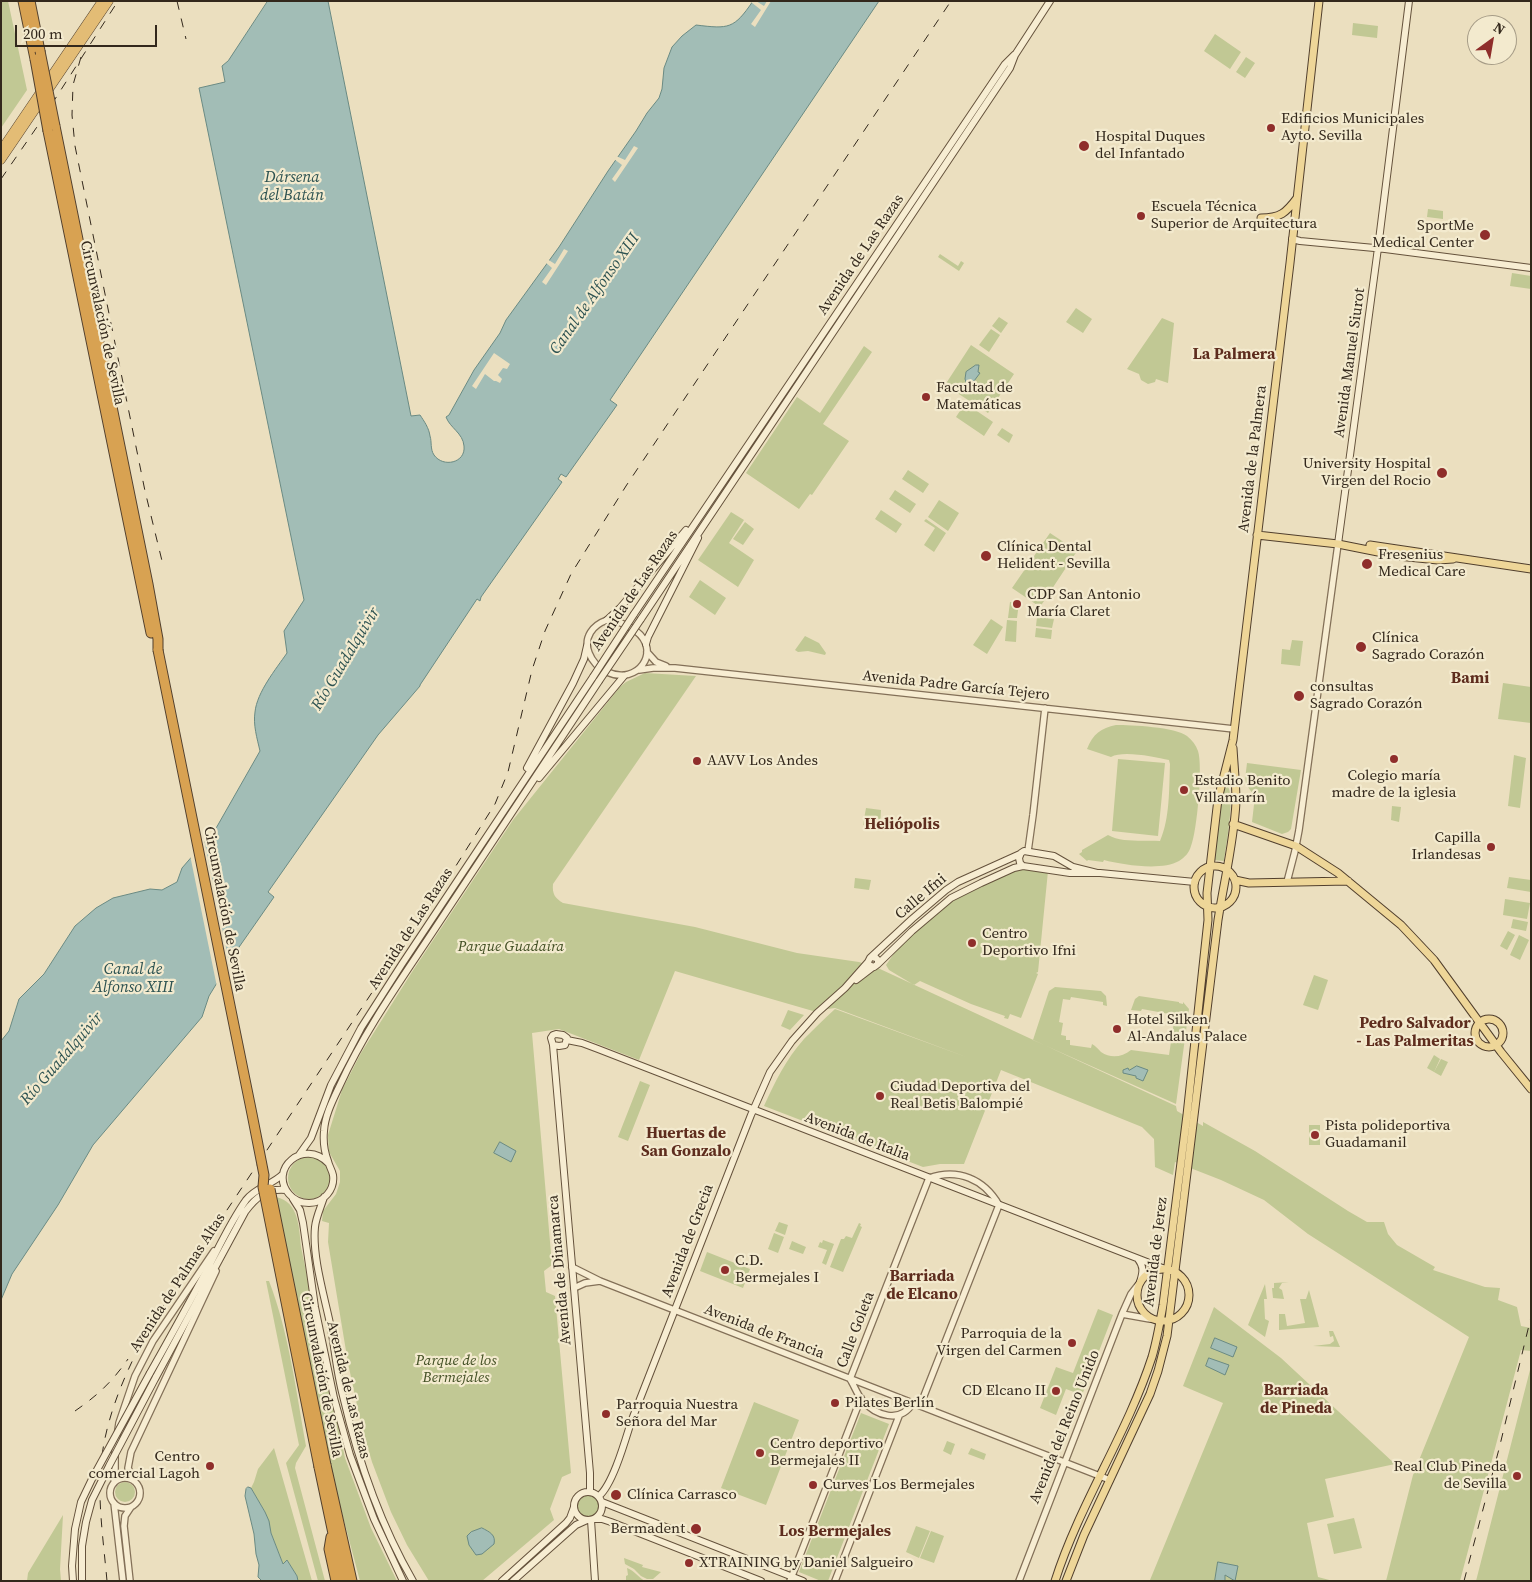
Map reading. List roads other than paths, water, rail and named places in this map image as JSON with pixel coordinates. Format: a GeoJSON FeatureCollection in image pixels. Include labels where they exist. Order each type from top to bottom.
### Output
{"type":"FeatureCollection","features":[{"type":"Feature","properties":{"kind":"highway","name":"Circunvalación de Sevilla"},"geometry":{"type":"LineString","coordinates":[[23,1],[37,55],[148,584],[158,639],[158,650],[264,1175],[263,1187],[322,1466],[352,1581]]}},
{"type":"Feature","properties":{"kind":"highway","name":"Circunvalación de Sevilla"},"geometry":{"type":"LineString","coordinates":[[30,1],[35,26],[37,55]]}},
{"type":"Feature","properties":{"kind":"highway"},"geometry":{"type":"LineString","coordinates":[[34,1],[35,26]]}},
{"type":"Feature","properties":{"kind":"highway"},"geometry":{"type":"LineString","coordinates":[[1,150],[102,1]]}},
{"type":"Feature","properties":{"kind":"highway"},"geometry":{"type":"LineString","coordinates":[[1,160],[109,1]]}},
{"type":"Feature","properties":{"kind":"highway","name":"Circunvalación de Sevilla"},"geometry":{"type":"LineString","coordinates":[[322,1466],[332,1533],[343,1581]]}},
{"type":"Feature","properties":{"kind":"highway"},"geometry":{"type":"LineString","coordinates":[[332,1533],[329,1548],[336,1581]]}},
{"type":"Feature","properties":{"kind":"main road","name":"Avenida de Las Razas"},"geometry":{"type":"LineString","coordinates":[[299,1155],[311,1138],[331,1085],[361,1028],[706,506],[1005,64],[1015,54],[1050,1]]}},
{"type":"Feature","properties":{"kind":"main road","name":"Avenida de la Palmera"},"geometry":{"type":"LineString","coordinates":[[1233,740],[1319,1]]}},
{"type":"Feature","properties":{"kind":"main road","name":"Avenida Manuel Siurot"},"geometry":{"type":"LineString","coordinates":[[1338,544],[1409,1]]}},
{"type":"Feature","properties":{"kind":"main road","name":"Avenida de Las Razas"},"geometry":{"type":"LineString","coordinates":[[328,1163],[323,1143],[330,1107],[348,1068],[392,994],[713,510],[1010,68],[1015,54]]}},
{"type":"Feature","properties":{"kind":"main road"},"geometry":{"type":"LineString","coordinates":[[1261,218],[1272,218],[1282,214],[1297,197]]}},
{"type":"Feature","properties":{"kind":"main road"},"geometry":{"type":"LineString","coordinates":[[1292,239],[1531,268]]}},
{"type":"Feature","properties":{"kind":"main road"},"geometry":{"type":"LineString","coordinates":[[607,620],[620,608],[706,506]]}},
{"type":"Feature","properties":{"kind":"main road"},"geometry":{"type":"LineString","coordinates":[[646,644],[713,510]]}},
{"type":"Feature","properties":{"kind":"main road"},"geometry":{"type":"LineString","coordinates":[[1257,535],[1338,544],[1354,543],[1531,569]]}},
{"type":"Feature","properties":{"kind":"main road"},"geometry":{"type":"LineString","coordinates":[[510,802],[573,683],[584,659],[587,646]]}},
{"type":"Feature","properties":{"kind":"main road"},"geometry":{"type":"LineString","coordinates":[[516,806],[624,676]]}},
{"type":"Feature","properties":{"kind":"main road","name":"Avenida de Jerez"},"geometry":{"type":"LineString","coordinates":[[1066,1581],[1084,1535],[1152,1386],[1164,1350],[1170,1321],[1220,907],[1236,801],[1233,740]]}},
{"type":"Feature","properties":{"kind":"main road","name":"Avenida de Jerez"},"geometry":{"type":"LineString","coordinates":[[1055,1581],[1071,1539],[1144,1378],[1161,1321],[1208,920],[1209,866],[1218,799],[1233,740]]}},
{"type":"Feature","properties":{"kind":"main road"},"geometry":{"type":"LineString","coordinates":[[1233,824],[1296,846],[1348,881],[1401,925],[1434,960],[1496,1045],[1531,1089]]}},
{"type":"Feature","properties":{"kind":"main road"},"geometry":{"type":"LineString","coordinates":[[1097,873],[1081,874],[1025,866],[1019,861],[1020,854],[1023,851],[1046,854],[1059,858],[1073,867],[1097,873],[1192,884]]}},
{"type":"Feature","properties":{"kind":"main road"},"geometry":{"type":"LineString","coordinates":[[1025,866],[1032,861],[1029,852]]}},
{"type":"Feature","properties":{"kind":"main road","name":"Calle Ifni"},"geometry":{"type":"LineString","coordinates":[[845,988],[870,959],[946,890],[958,882],[1020,854]]}},
{"type":"Feature","properties":{"kind":"main road","name":"Calle Ifni"},"geometry":{"type":"LineString","coordinates":[[845,988],[875,966],[951,898],[1014,868],[1025,866]]}},
{"type":"Feature","properties":{"kind":"main road"},"geometry":{"type":"LineString","coordinates":[[1192,884],[1200,872],[1209,866],[1221,867],[1232,874],[1235,880],[1235,893]]}},
{"type":"Feature","properties":{"kind":"main road"},"geometry":{"type":"LineString","coordinates":[[1235,880],[1249,883],[1348,881]]}},
{"type":"Feature","properties":{"kind":"main road"},"geometry":{"type":"LineString","coordinates":[[1192,884],[1198,899],[1207,906],[1220,907],[1230,902],[1235,893],[1249,883]]}},
{"type":"Feature","properties":{"kind":"main road"},"geometry":{"type":"LineString","coordinates":[[870,959],[877,958],[875,966]]}},
{"type":"Feature","properties":{"kind":"main road","name":"Avenida de Grecia"},"geometry":{"type":"LineString","coordinates":[[600,1499],[617,1462],[753,1110],[770,1072],[792,1041],[812,1018],[845,988]]}},
{"type":"Feature","properties":{"kind":"main road"},"geometry":{"type":"LineString","coordinates":[[1489,1018],[1494,1019],[1501,1025],[1502,1036],[1496,1045],[1486,1047],[1477,1041],[1474,1030],[1479,1022],[1489,1018]]}},
{"type":"Feature","properties":{"kind":"main road"},"geometry":{"type":"LineString","coordinates":[[553,1035],[565,1036],[567,1040],[565,1045],[553,1045],[551,1038],[553,1035]]}},
{"type":"Feature","properties":{"kind":"main road","name":"Avenida de Italia"},"geometry":{"type":"LineString","coordinates":[[567,1040],[598,1049],[1166,1269]]}},
{"type":"Feature","properties":{"kind":"main road","name":"Avenida de Dinamarca"},"geometry":{"type":"LineString","coordinates":[[553,1045],[590,1473],[590,1492]]}},
{"type":"Feature","properties":{"kind":"main road"},"geometry":{"type":"LineString","coordinates":[[315,1154],[328,1163],[333,1173],[333,1181],[329,1192],[324,1198],[317,1202],[300,1202],[293,1198],[286,1190],[284,1174],[288,1163],[299,1155],[315,1154]]}},
{"type":"Feature","properties":{"kind":"main road","name":"Avenida de Palmas Altas"},"geometry":{"type":"LineString","coordinates":[[222,1241],[246,1200],[261,1187],[284,1174]]}},
{"type":"Feature","properties":{"kind":"main road","name":"Avenida de Palmas Altas"},"geometry":{"type":"LineString","coordinates":[[230,1240],[245,1212],[257,1197],[276,1190],[286,1190]]}},
{"type":"Feature","properties":{"kind":"main road","name":"Avenida de Las Razas"},"geometry":{"type":"LineString","coordinates":[[293,1198],[300,1210],[303,1223],[315,1307],[334,1398],[350,1455],[374,1519],[403,1581]]}},
{"type":"Feature","properties":{"kind":"main road","name":"Avenida de Las Razas"},"geometry":{"type":"LineString","coordinates":[[324,1198],[315,1226],[318,1266],[342,1394],[357,1453],[381,1516],[412,1581]]}},
{"type":"Feature","properties":{"kind":"main road"},"geometry":{"type":"LineString","coordinates":[[73,1581],[72,1566],[75,1529],[81,1502],[92,1479],[230,1240]]}},
{"type":"Feature","properties":{"kind":"main road"},"geometry":{"type":"LineString","coordinates":[[82,1581],[82,1546],[92,1500],[172,1334],[222,1241]]}},
{"type":"Feature","properties":{"kind":"main road"},"geometry":{"type":"LineString","coordinates":[[1138,1259],[1143,1270],[1139,1283],[1136,1298],[1145,1315],[1150,1319],[1170,1321],[1183,1312],[1189,1297],[1187,1286],[1176,1273],[1166,1269],[1153,1271],[1146,1275],[1139,1283]]}},
{"type":"Feature","properties":{"kind":"main road"},"geometry":{"type":"LineString","coordinates":[[502,1581],[567,1522],[572,1514],[575,1501],[579,1496],[584,1492],[590,1492],[600,1499],[791,1579],[803,1581]]}},
{"type":"Feature","properties":{"kind":"main road"},"geometry":{"type":"LineString","coordinates":[[591,1520],[601,1513],[600,1499]]}},
{"type":"Feature","properties":{"kind":"main road"},"geometry":{"type":"LineString","coordinates":[[574,1507],[578,1516],[591,1520]]}},
{"type":"Feature","properties":{"kind":"main road"},"geometry":{"type":"LineString","coordinates":[[513,1581],[576,1525],[602,1519],[761,1581]]}},
{"type":"Feature","properties":{"kind":"main road"},"geometry":{"type":"LineString","coordinates":[[591,1520],[595,1581]]}},
{"type":"Feature","properties":{"kind":"street","name":"Avenida Manuel Siurot"},"geometry":{"type":"LineString","coordinates":[[1287,882],[1296,846],[1338,544]]}},
{"type":"Feature","properties":{"kind":"street"},"geometry":{"type":"LineString","coordinates":[[607,620],[617,621],[633,630],[642,637],[646,644],[647,652],[639,670],[624,676],[611,674],[599,667],[591,657],[587,646],[588,637],[593,629],[607,620]]}},
{"type":"Feature","properties":{"kind":"street","name":"Avenida Padre García Tejero"},"geometry":{"type":"LineString","coordinates":[[647,652],[659,664],[675,668]]}},
{"type":"Feature","properties":{"kind":"street","name":"Avenida Padre García Tejero"},"geometry":{"type":"LineString","coordinates":[[639,670],[675,668],[1234,729]]}},
{"type":"Feature","properties":{"kind":"street"},"geometry":{"type":"LineString","coordinates":[[1029,852],[1045,708]]}},
{"type":"Feature","properties":{"kind":"street"},"geometry":{"type":"LineString","coordinates":[[920,1406],[999,1205],[986,1188],[969,1177],[949,1174],[929,1178]]}},
{"type":"Feature","properties":{"kind":"street","name":"Calle Goleta"},"geometry":{"type":"LineString","coordinates":[[850,1379],[929,1178]]}},
{"type":"Feature","properties":{"kind":"street","name":"Avenida de Palmas Altas"},"geometry":{"type":"LineString","coordinates":[[134,1481],[128,1468],[130,1452],[194,1321],[230,1240]]}},
{"type":"Feature","properties":{"kind":"street","name":"Avenida de Palmas Altas"},"geometry":{"type":"LineString","coordinates":[[114,1483],[116,1471],[115,1450],[119,1423],[135,1376],[153,1341],[222,1241]]}},
{"type":"Feature","properties":{"kind":"street","name":"Avenida de Francia"},"geometry":{"type":"LineString","coordinates":[[572,1267],[600,1281],[1110,1480]]}},
{"type":"Feature","properties":{"kind":"street"},"geometry":{"type":"LineString","coordinates":[[574,1288],[588,1281],[587,1275]]}},
{"type":"Feature","properties":{"kind":"street"},"geometry":{"type":"LineString","coordinates":[[584,1283],[600,1281]]}},
{"type":"Feature","properties":{"kind":"street","name":"Avenida del Reino Unido"},"geometry":{"type":"LineString","coordinates":[[1018,1581],[1122,1314],[1131,1294],[1139,1283]]}},
{"type":"Feature","properties":{"kind":"street"},"geometry":{"type":"LineString","coordinates":[[1122,1314],[1150,1319]]}},
{"type":"Feature","properties":{"kind":"street"},"geometry":{"type":"LineString","coordinates":[[850,1379],[861,1398],[871,1409],[890,1416],[899,1416]]}},
{"type":"Feature","properties":{"kind":"street"},"geometry":{"type":"LineString","coordinates":[[791,1579],[861,1398]]}},
{"type":"Feature","properties":{"kind":"street"},"geometry":{"type":"LineString","coordinates":[[835,1581],[899,1416],[910,1408],[913,1403]]}},
{"type":"Feature","properties":{"kind":"street"},"geometry":{"type":"LineString","coordinates":[[123,1581],[114,1503],[110,1493],[114,1483],[123,1478],[134,1481],[140,1488],[138,1501],[125,1516],[124,1526],[130,1581]]}},
{"type":"Feature","properties":{"kind":"street"},"geometry":{"type":"LineString","coordinates":[[114,1503],[122,1508],[131,1507]]}},
{"type":"Feature","properties":{"kind":"water","name":"Canal de Alfonso XIII"},"geometry":{"type":"Polygon","coordinates":[[[268,1],[328,1],[411,416],[420,415],[429,430],[434,455],[443,461],[453,462],[458,460],[464,452],[464,446],[459,434],[446,417],[449,415],[474,370],[500,333],[506,320],[559,247],[608,171],[659,98],[664,68],[672,47],[682,36],[696,25],[724,27],[730,25],[741,17],[753,1],[879,1],[610,400],[617,405],[566,477],[561,474],[558,479],[562,482],[480,601],[477,599],[420,686],[378,735],[268,892],[274,897],[237,950],[209,996],[202,1017],[93,1145],[58,1205],[12,1274],[1,1300],[1,1041],[9,1031],[19,999],[44,974],[75,926],[96,908],[113,898],[150,889],[162,890],[177,882],[182,868],[215,830],[260,751],[255,722],[256,704],[268,681],[287,653],[284,631],[304,600],[199,88],[225,82],[222,66],[228,61],[268,1]]]}},
{"type":"Feature","properties":{"kind":"water"},"geometry":{"type":"Polygon","coordinates":[[[979,365],[978,372],[980,373],[974,381],[967,385],[965,379],[966,372],[979,365]]]}},
{"type":"Feature","properties":{"kind":"water"},"geometry":{"type":"Polygon","coordinates":[[[1137,1066],[1148,1070],[1143,1081],[1136,1078],[1136,1076],[1123,1073],[1123,1070],[1128,1068],[1129,1070],[1137,1066]]]}},
{"type":"Feature","properties":{"kind":"water"},"geometry":{"type":"Polygon","coordinates":[[[500,1142],[516,1151],[511,1162],[494,1153],[500,1142]]]}},
{"type":"Feature","properties":{"kind":"water"},"geometry":{"type":"Polygon","coordinates":[[[1215,1338],[1237,1347],[1233,1357],[1211,1348],[1215,1338]]]}},
{"type":"Feature","properties":{"kind":"water"},"geometry":{"type":"Polygon","coordinates":[[[1209,1358],[1229,1365],[1225,1375],[1206,1366],[1209,1358]]]}},
{"type":"Feature","properties":{"kind":"water"},"geometry":{"type":"Polygon","coordinates":[[[248,1487],[251,1488],[265,1512],[283,1564],[287,1560],[298,1581],[262,1581],[258,1577],[259,1565],[245,1496],[248,1487]]]}},
{"type":"Feature","properties":{"kind":"water"},"geometry":{"type":"Polygon","coordinates":[[[482,1528],[493,1536],[494,1544],[482,1554],[476,1555],[469,1545],[467,1536],[471,1532],[482,1528]]]}},
{"type":"Feature","properties":{"kind":"water"},"geometry":{"type":"Polygon","coordinates":[[[1218,1562],[1238,1566],[1235,1581],[1225,1575],[1225,1581],[1215,1581],[1218,1562]]]}},
{"type":"Feature","properties":{"kind":"railway"},"geometry":{"type":"LineString","coordinates":[[1,179],[39,124],[118,1]]}},
{"type":"Feature","properties":{"kind":"railway"},"geometry":{"type":"LineString","coordinates":[[177,1],[186,39]]}},
{"type":"Feature","properties":{"kind":"railway"},"geometry":{"type":"LineString","coordinates":[[177,1285],[447,880],[495,804],[508,772],[532,670],[545,631],[571,574],[626,486],[951,1]]}},
{"type":"Feature","properties":{"kind":"railway"},"geometry":{"type":"LineString","coordinates":[[81,57],[73,85],[72,115],[75,146],[145,491],[163,565]]}},
{"type":"Feature","properties":{"kind":"railway"},"geometry":{"type":"LineString","coordinates":[[149,1328],[176,1286]]}},
{"type":"Feature","properties":{"kind":"railway"},"geometry":{"type":"LineString","coordinates":[[1464,1581],[1531,1317]]}},
{"type":"Feature","properties":{"kind":"railway"},"geometry":{"type":"LineString","coordinates":[[107,1581],[100,1504],[100,1478],[105,1437],[117,1397],[133,1359],[152,1323]]}},
{"type":"Feature","properties":{"kind":"railway"},"geometry":{"type":"LineString","coordinates":[[75,1411],[104,1388],[128,1359]]}},
{"type":"Feature","properties":{"kind":"place","name":"Edificios Municipales Ayto. Sevilla"},"geometry":{"type":"Point","coordinates":[1271,128]}},
{"type":"Feature","properties":{"kind":"place","name":"Hospital Duques del Infantado"},"geometry":{"type":"Point","coordinates":[1084,146]}},
{"type":"Feature","properties":{"kind":"place","name":"Escuela Técnica Superior de Arquitectura"},"geometry":{"type":"Point","coordinates":[1141,216]}},
{"type":"Feature","properties":{"kind":"place","name":"SportMe Medical Center"},"geometry":{"type":"Point","coordinates":[1485,235]}},
{"type":"Feature","properties":{"kind":"place","name":"Facultad de Matemáticas"},"geometry":{"type":"Point","coordinates":[926,397]}},
{"type":"Feature","properties":{"kind":"place","name":"University Hospital Virgen del Rocio"},"geometry":{"type":"Point","coordinates":[1442,473]}},
{"type":"Feature","properties":{"kind":"place","name":"Clínica Dental Helident - Sevilla"},"geometry":{"type":"Point","coordinates":[986,556]}},
{"type":"Feature","properties":{"kind":"place","name":"Fresenius Medical Care"},"geometry":{"type":"Point","coordinates":[1367,564]}},
{"type":"Feature","properties":{"kind":"place","name":"CDP San Antonio María Claret"},"geometry":{"type":"Point","coordinates":[1017,604]}},
{"type":"Feature","properties":{"kind":"place","name":"Clínica Sagrado Corazón"},"geometry":{"type":"Point","coordinates":[1361,647]}},
{"type":"Feature","properties":{"kind":"place","name":"consultas Sagrado Corazón"},"geometry":{"type":"Point","coordinates":[1299,696]}},
{"type":"Feature","properties":{"kind":"place","name":"Colegio maría madre de la iglesia"},"geometry":{"type":"Point","coordinates":[1394,759]}},
{"type":"Feature","properties":{"kind":"place","name":"AAVV Los Andes"},"geometry":{"type":"Point","coordinates":[697,761]}},
{"type":"Feature","properties":{"kind":"place","name":"Estadio Benito Villamarín"},"geometry":{"type":"Point","coordinates":[1184,790]}},
{"type":"Feature","properties":{"kind":"place","name":"Capilla Irlandesas"},"geometry":{"type":"Point","coordinates":[1491,847]}},
{"type":"Feature","properties":{"kind":"place","name":"Centro Deportivo Ifni"},"geometry":{"type":"Point","coordinates":[972,943]}},
{"type":"Feature","properties":{"kind":"place","name":"Hotel Silken Al-Andalus Palace"},"geometry":{"type":"Point","coordinates":[1117,1029]}},
{"type":"Feature","properties":{"kind":"place","name":"Ciudad Deportiva del Real Betis Balompié"},"geometry":{"type":"Point","coordinates":[880,1096]}},
{"type":"Feature","properties":{"kind":"place","name":"Pista polideportiva Guadamanil"},"geometry":{"type":"Point","coordinates":[1315,1135]}},
{"type":"Feature","properties":{"kind":"place","name":"C.D. Bermejales I"},"geometry":{"type":"Point","coordinates":[725,1270]}},
{"type":"Feature","properties":{"kind":"place","name":"Parroquia de la Virgen del Carmen"},"geometry":{"type":"Point","coordinates":[1072,1343]}},
{"type":"Feature","properties":{"kind":"place","name":"CD Elcano II"},"geometry":{"type":"Point","coordinates":[1056,1391]}},
{"type":"Feature","properties":{"kind":"place","name":"Pilates Berlín"},"geometry":{"type":"Point","coordinates":[835,1403]}},
{"type":"Feature","properties":{"kind":"place","name":"Parroquia Nuestra Señora del Mar"},"geometry":{"type":"Point","coordinates":[606,1414]}},
{"type":"Feature","properties":{"kind":"place","name":"Centro deportivo Bermejales II"},"geometry":{"type":"Point","coordinates":[760,1453]}},
{"type":"Feature","properties":{"kind":"place","name":"Centro comercial Lagoh"},"geometry":{"type":"Point","coordinates":[210,1466]}},
{"type":"Feature","properties":{"kind":"place","name":"Real Club Pineda de Sevilla"},"geometry":{"type":"Point","coordinates":[1517,1476]}},
{"type":"Feature","properties":{"kind":"place","name":"Curves Los Bermejales"},"geometry":{"type":"Point","coordinates":[813,1485]}},
{"type":"Feature","properties":{"kind":"place","name":"Clínica Carrasco"},"geometry":{"type":"Point","coordinates":[616,1495]}},
{"type":"Feature","properties":{"kind":"place","name":"Bermadent"},"geometry":{"type":"Point","coordinates":[696,1529]}},
{"type":"Feature","properties":{"kind":"place","name":"XTRAINING by Daniel Salgueiro"},"geometry":{"type":"Point","coordinates":[689,1563]}},
{"type":"Feature","properties":{"kind":"district","name":"La Palmera"},"geometry":{"type":"Point","coordinates":[1234,355]}},
{"type":"Feature","properties":{"kind":"district","name":"Bami"},"geometry":{"type":"Point","coordinates":[1470,679]}},
{"type":"Feature","properties":{"kind":"district","name":"Heliópolis"},"geometry":{"type":"Point","coordinates":[902,825]}},
{"type":"Feature","properties":{"kind":"district","name":"Pedro Salvador - Las Palmeritas"},"geometry":{"type":"Point","coordinates":[1415,1033]}},
{"type":"Feature","properties":{"kind":"district","name":"Huertas de San Gonzalo"},"geometry":{"type":"Point","coordinates":[686,1143]}},
{"type":"Feature","properties":{"kind":"district","name":"Barriada de Elcano"},"geometry":{"type":"Point","coordinates":[922,1286]}},
{"type":"Feature","properties":{"kind":"district","name":"Barriada de Pineda"},"geometry":{"type":"Point","coordinates":[1296,1400]}},
{"type":"Feature","properties":{"kind":"district","name":"Los Bermejales"},"geometry":{"type":"Point","coordinates":[835,1532]}},
{"type":"Feature","properties":{"kind":"water label","name":"Dársena del Batán"},"geometry":{"type":"Point","coordinates":[292,187]}},
{"type":"Feature","properties":{"kind":"water label","name":"Río Guadalquivir"},"geometry":{"type":"Point","coordinates":[346,659]}},
{"type":"Feature","properties":{"kind":"water label","name":"Río Guadalquivir"},"geometry":{"type":"Point","coordinates":[62,1059]}},
{"type":"Feature","properties":{"kind":"park label","name":"Parque Guadaíra"},"geometry":{"type":"Point","coordinates":[511,947]}},
{"type":"Feature","properties":{"kind":"park label","name":"Parque de los Bermejales"},"geometry":{"type":"Point","coordinates":[456,1370]}}]}
